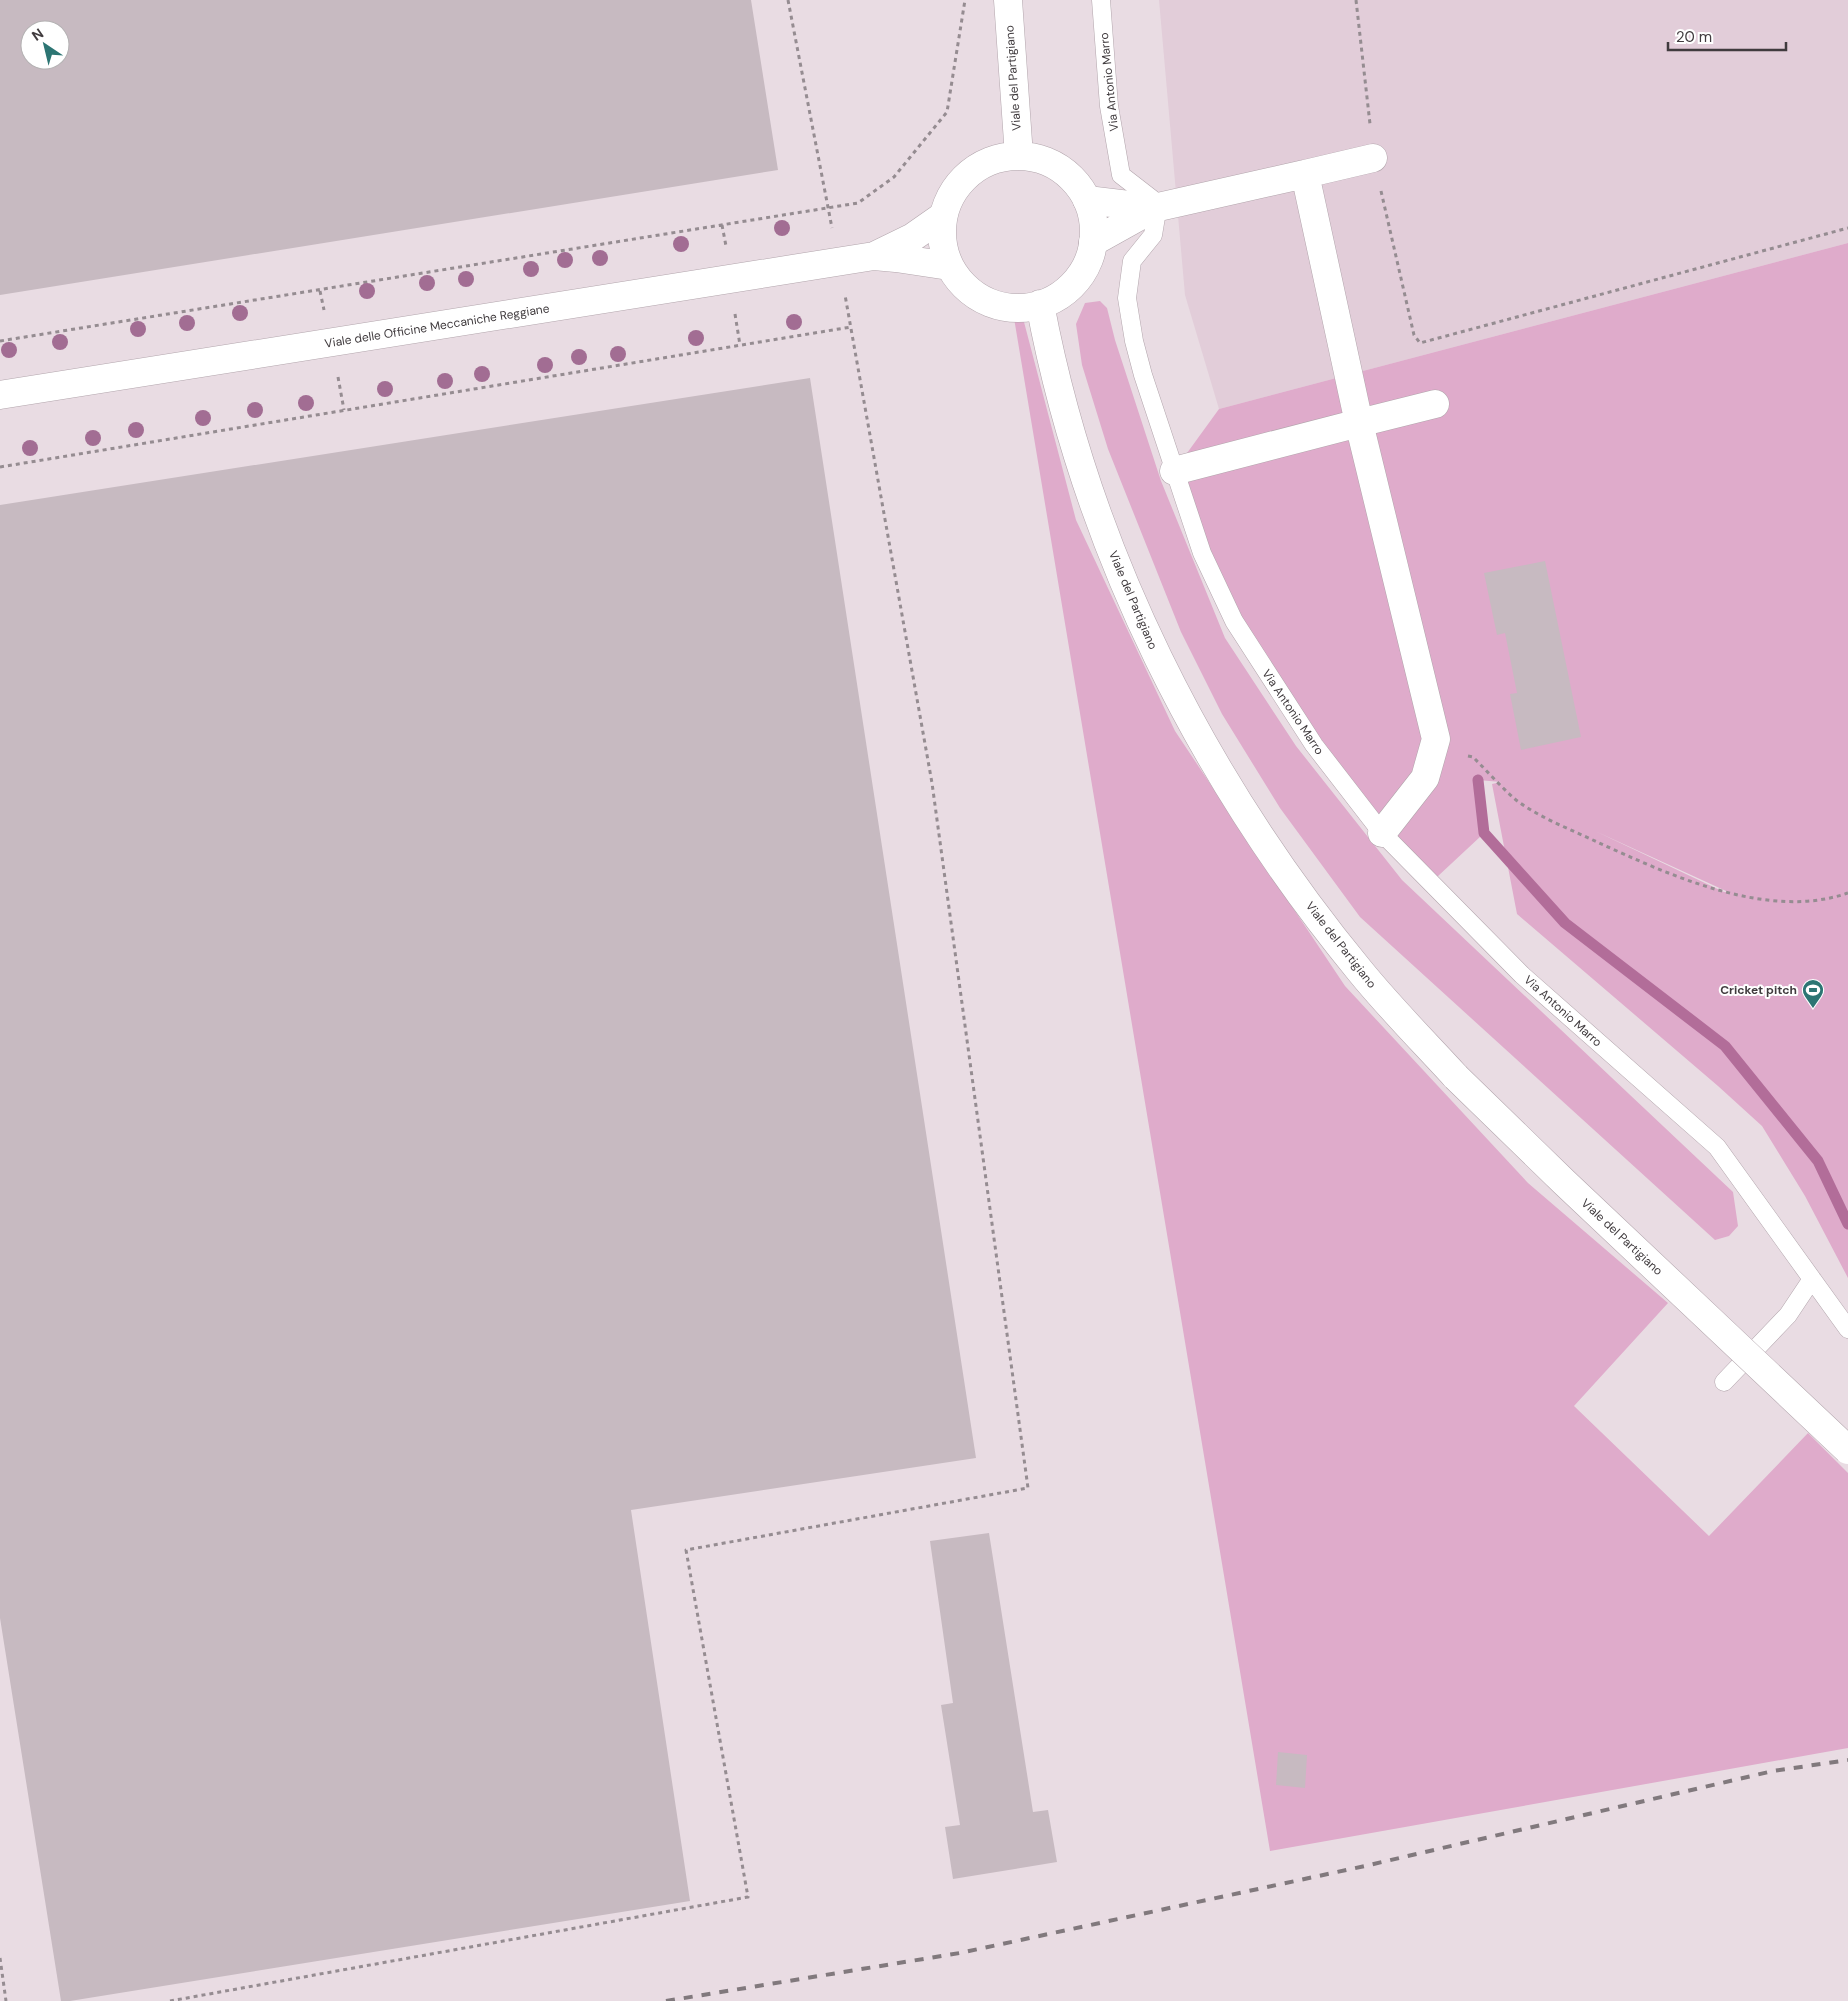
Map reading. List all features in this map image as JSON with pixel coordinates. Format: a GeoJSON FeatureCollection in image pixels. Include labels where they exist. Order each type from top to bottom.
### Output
{"type":"FeatureCollection","features":[{"type":"Feature","properties":{"kind":"street","name":"Viale del Partigiano"},"geometry":{"type":"LineString","coordinates":[[1008,0],[1019,156]]}},
{"type":"Feature","properties":{"kind":"street"},"geometry":{"type":"LineString","coordinates":[[1019,156],[1040,158],[1060,168],[1075,182],[1087,200],[1094,220],[1093,242],[1087,262],[1075,281],[1059,295],[1040,304],[1019,308],[998,305],[978,297],[961,283],[949,266],[942,242],[943,216],[952,192],[970,172],[993,159],[1019,156]]}},
{"type":"Feature","properties":{"kind":"street"},"geometry":{"type":"LineString","coordinates":[[1093,242],[1154,208],[1373,158]]}},
{"type":"Feature","properties":{"kind":"street"},"geometry":{"type":"LineString","coordinates":[[1305,174],[1359,423],[1436,739],[1425,778],[1382,833]]}},
{"type":"Feature","properties":{"kind":"street"},"geometry":{"type":"LineString","coordinates":[[1087,200],[1154,208]]}},
{"type":"Feature","properties":{"kind":"street","name":"Viale delle Officine Meccaniche Reggiane"},"geometry":{"type":"LineString","coordinates":[[874,256],[913,237],[943,216]]}},
{"type":"Feature","properties":{"kind":"street","name":"Viale delle Officine Meccaniche Reggiane"},"geometry":{"type":"LineString","coordinates":[[0,395],[874,256],[949,266]]}},
{"type":"Feature","properties":{"kind":"street","name":"Viale del Partigiano"},"geometry":{"type":"LineString","coordinates":[[1040,304],[1046,337],[1083,474],[1134,608],[1196,731],[1276,858],[1319,919],[1361,972],[1456,1077],[1564,1182],[1848,1450]]}},
{"type":"Feature","properties":{"kind":"street"},"geometry":{"type":"LineString","coordinates":[[1174,471],[1435,404]]}},
{"type":"Feature","properties":{"kind":"lane","name":"Via Antonio Marro"},"geometry":{"type":"LineString","coordinates":[[1101,0],[1109,106],[1122,175],[1152,199],[1156,217],[1153,235],[1132,261],[1127,298],[1134,342],[1142,375],[1202,552],[1234,622],[1314,745],[1382,833],[1522,975],[1716,1147],[1848,1329]]}},
{"type":"Feature","properties":{"kind":"lane"},"geometry":{"type":"LineString","coordinates":[[1724,1382],[1788,1315],[1812,1279]]}},
{"type":"Feature","properties":{"kind":"path"},"geometry":{"type":"LineString","coordinates":[[788,0],[838,262]]}},
{"type":"Feature","properties":{"kind":"path"},"geometry":{"type":"LineString","coordinates":[[0,341],[858,203],[894,177],[947,112],[965,0]]}},
{"type":"Feature","properties":{"kind":"path"},"geometry":{"type":"LineString","coordinates":[[1356,0],[1373,158],[1414,335],[1420,343],[1848,228]]}},
{"type":"Feature","properties":{"kind":"path"},"geometry":{"type":"LineString","coordinates":[[0,467],[850,327],[932,784],[1028,1488],[686,1550],[748,1897],[170,2001]]}},
{"type":"Feature","properties":{"kind":"path"},"geometry":{"type":"LineString","coordinates":[[1434,745],[1473,757],[1517,800],[1557,823],[1650,866],[1692,881],[1751,899],[1778,901],[1835,897],[1848,892]]}},
{"type":"Feature","properties":{"kind":"path"},"geometry":{"type":"LineString","coordinates":[[0,1958],[6,2001]]}},
{"type":"Feature","properties":{"kind":"shaded area"},"geometry":{"type":"Polygon","coordinates":[[[1159,0],[1848,0],[1848,243],[1219,409],[1185,295],[1159,0]]]}},
{"type":"Feature","properties":{"kind":"shaded area"},"geometry":{"type":"Polygon","coordinates":[[[1848,243],[1848,1278],[1805,1196],[1762,1126],[1517,914],[1492,784],[1501,782],[1478,780],[1481,836],[1437,877],[1382,833],[1234,621],[1174,471],[1219,409],[1848,243]],[[1595,831],[1724,892],[1726,891],[1595,831]]]}},
{"type":"Feature","properties":{"kind":"shaded area"},"geometry":{"type":"Polygon","coordinates":[[[1100,301],[1107,308],[1115,340],[1161,481],[1225,638],[1296,746],[1402,880],[1733,1192],[1738,1226],[1729,1236],[1715,1240],[1360,917],[1280,808],[1222,714],[1181,632],[1108,449],[1082,365],[1076,324],[1085,303],[1100,301]]]}},
{"type":"Feature","properties":{"kind":"shaded area"},"geometry":{"type":"Polygon","coordinates":[[[1013,312],[1024,322],[1076,520],[1175,731],[1345,986],[1528,1183],[1668,1303],[1574,1406],[1709,1536],[1808,1433],[1848,1473],[1848,1748],[1270,1851],[1013,312]]]}},
{"type":"Feature","properties":{"kind":"building"},"geometry":{"type":"Polygon","coordinates":[[[0,0],[751,0],[778,170],[0,295],[0,0]]]}},
{"type":"Feature","properties":{"kind":"building"},"geometry":{"type":"Polygon","coordinates":[[[810,378],[976,1458],[631,1510],[690,1901],[61,2001],[0,1618],[0,505],[810,378]]]}},
{"type":"Feature","properties":{"kind":"building"},"geometry":{"type":"Polygon","coordinates":[[[1545,561],[1581,737],[1521,750],[1510,694],[1517,693],[1505,633],[1497,635],[1484,573],[1545,561]]]}},
{"type":"Feature","properties":{"kind":"building"},"geometry":{"type":"Polygon","coordinates":[[[989,1533],[1033,1812],[1048,1810],[1057,1862],[953,1879],[945,1827],[960,1825],[941,1705],[953,1703],[930,1541],[989,1533]]]}},
{"type":"Feature","properties":{"kind":"building"},"geometry":{"type":"Polygon","coordinates":[[[1278,1752],[1307,1755],[1305,1788],[1276,1785],[1278,1752]]]}},
{"type":"Feature","properties":{"kind":"waterway"},"geometry":{"type":"LineString","coordinates":[[1478,780],[1484,833],[1565,923],[1725,1046],[1818,1161],[1848,1224]]}},
{"type":"Feature","properties":{"kind":"railway"},"geometry":{"type":"LineString","coordinates":[[666,2001],[960,1953],[1365,1866],[1773,1771],[1848,1760]]}},
{"type":"Feature","properties":{"kind":"place","name":"Cricket pitch"},"geometry":{"type":"Point","coordinates":[1813,1009]}}]}
